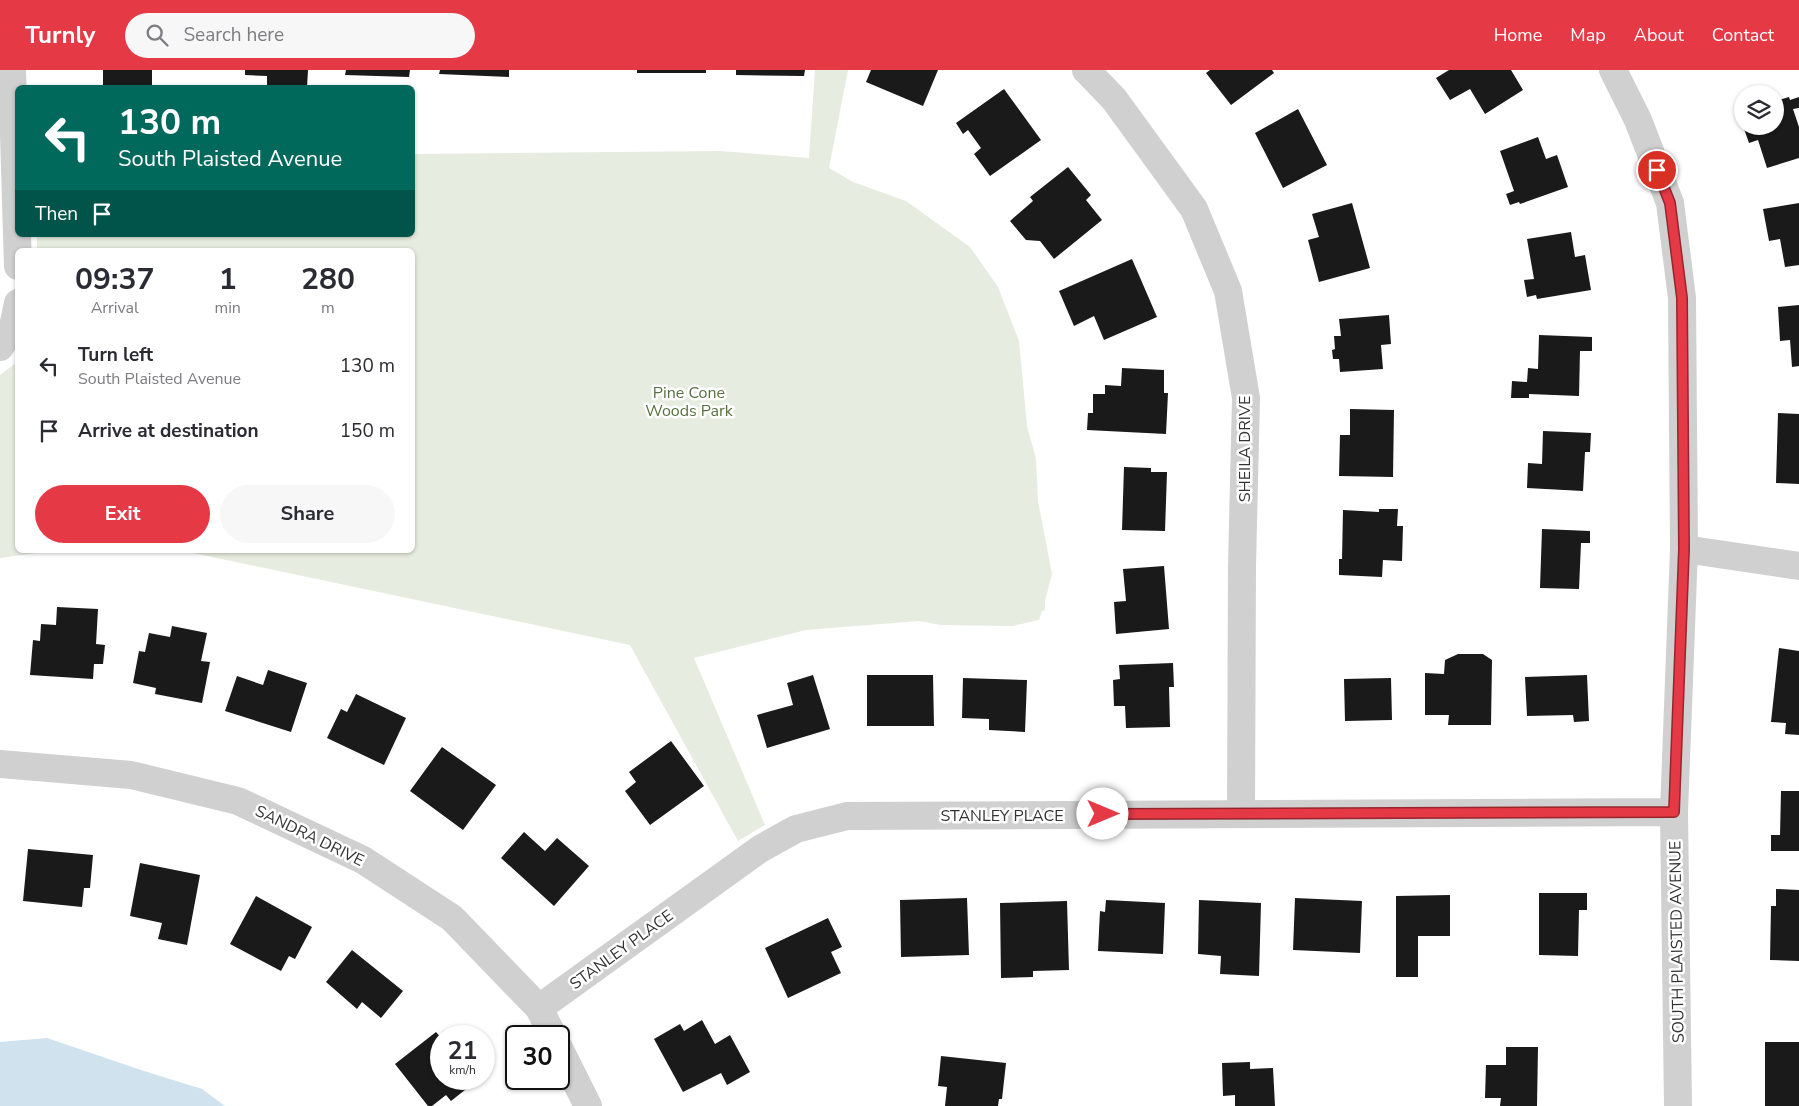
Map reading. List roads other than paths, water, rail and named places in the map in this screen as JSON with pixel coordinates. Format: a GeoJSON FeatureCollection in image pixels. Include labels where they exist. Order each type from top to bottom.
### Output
{"type":"FeatureCollection","features":[{"type":"Feature","properties":{"kind":"street"},"geometry":{"type":"LineString","coordinates":[[12,70],[15,168]]}},
{"type":"Feature","properties":{"kind":"street","name":"SHEILA DRIVE"},"geometry":{"type":"LineString","coordinates":[[1086,70],[1114,99],[1194,209],[1228,291],[1246,398],[1242,566],[1241,813]]}},
{"type":"Feature","properties":{"kind":"street","name":"SOUTH PLAISTED AVENUE"},"geometry":{"type":"LineString","coordinates":[[1613,70],[1638,120],[1670,203],[1682,298],[1684,549],[1674,812],[1678,1106]]}},
{"type":"Feature","properties":{"kind":"street"},"geometry":{"type":"LineString","coordinates":[[0,348],[13,327],[15,318]]}},
{"type":"Feature","properties":{"kind":"street"},"geometry":{"type":"LineString","coordinates":[[1684,549],[1799,566]]}},
{"type":"Feature","properties":{"kind":"street","name":"SANDRA DRIVE"},"geometry":{"type":"LineString","coordinates":[[0,764],[131,775],[238,801],[363,860],[452,918],[539,1008],[548,1025]]}},
{"type":"Feature","properties":{"kind":"street","name":"STANLEY PLACE"},"geometry":{"type":"LineString","coordinates":[[539,1008],[760,848],[796,829],[847,816],[1674,812]]}},
{"type":"Feature","properties":{"kind":"street"},"geometry":{"type":"LineString","coordinates":[[570,1070],[588,1106]]}},
{"type":"Feature","properties":{"kind":"water"},"geometry":{"type":"Polygon","coordinates":[[[47,1038],[202,1089],[225,1106],[0,1106],[0,1042],[47,1038]]]}},
{"type":"Feature","properties":{"kind":"park label","name":"Pine Cone Woods Park"},"geometry":{"type":"Point","coordinates":[689,401]}}]}
